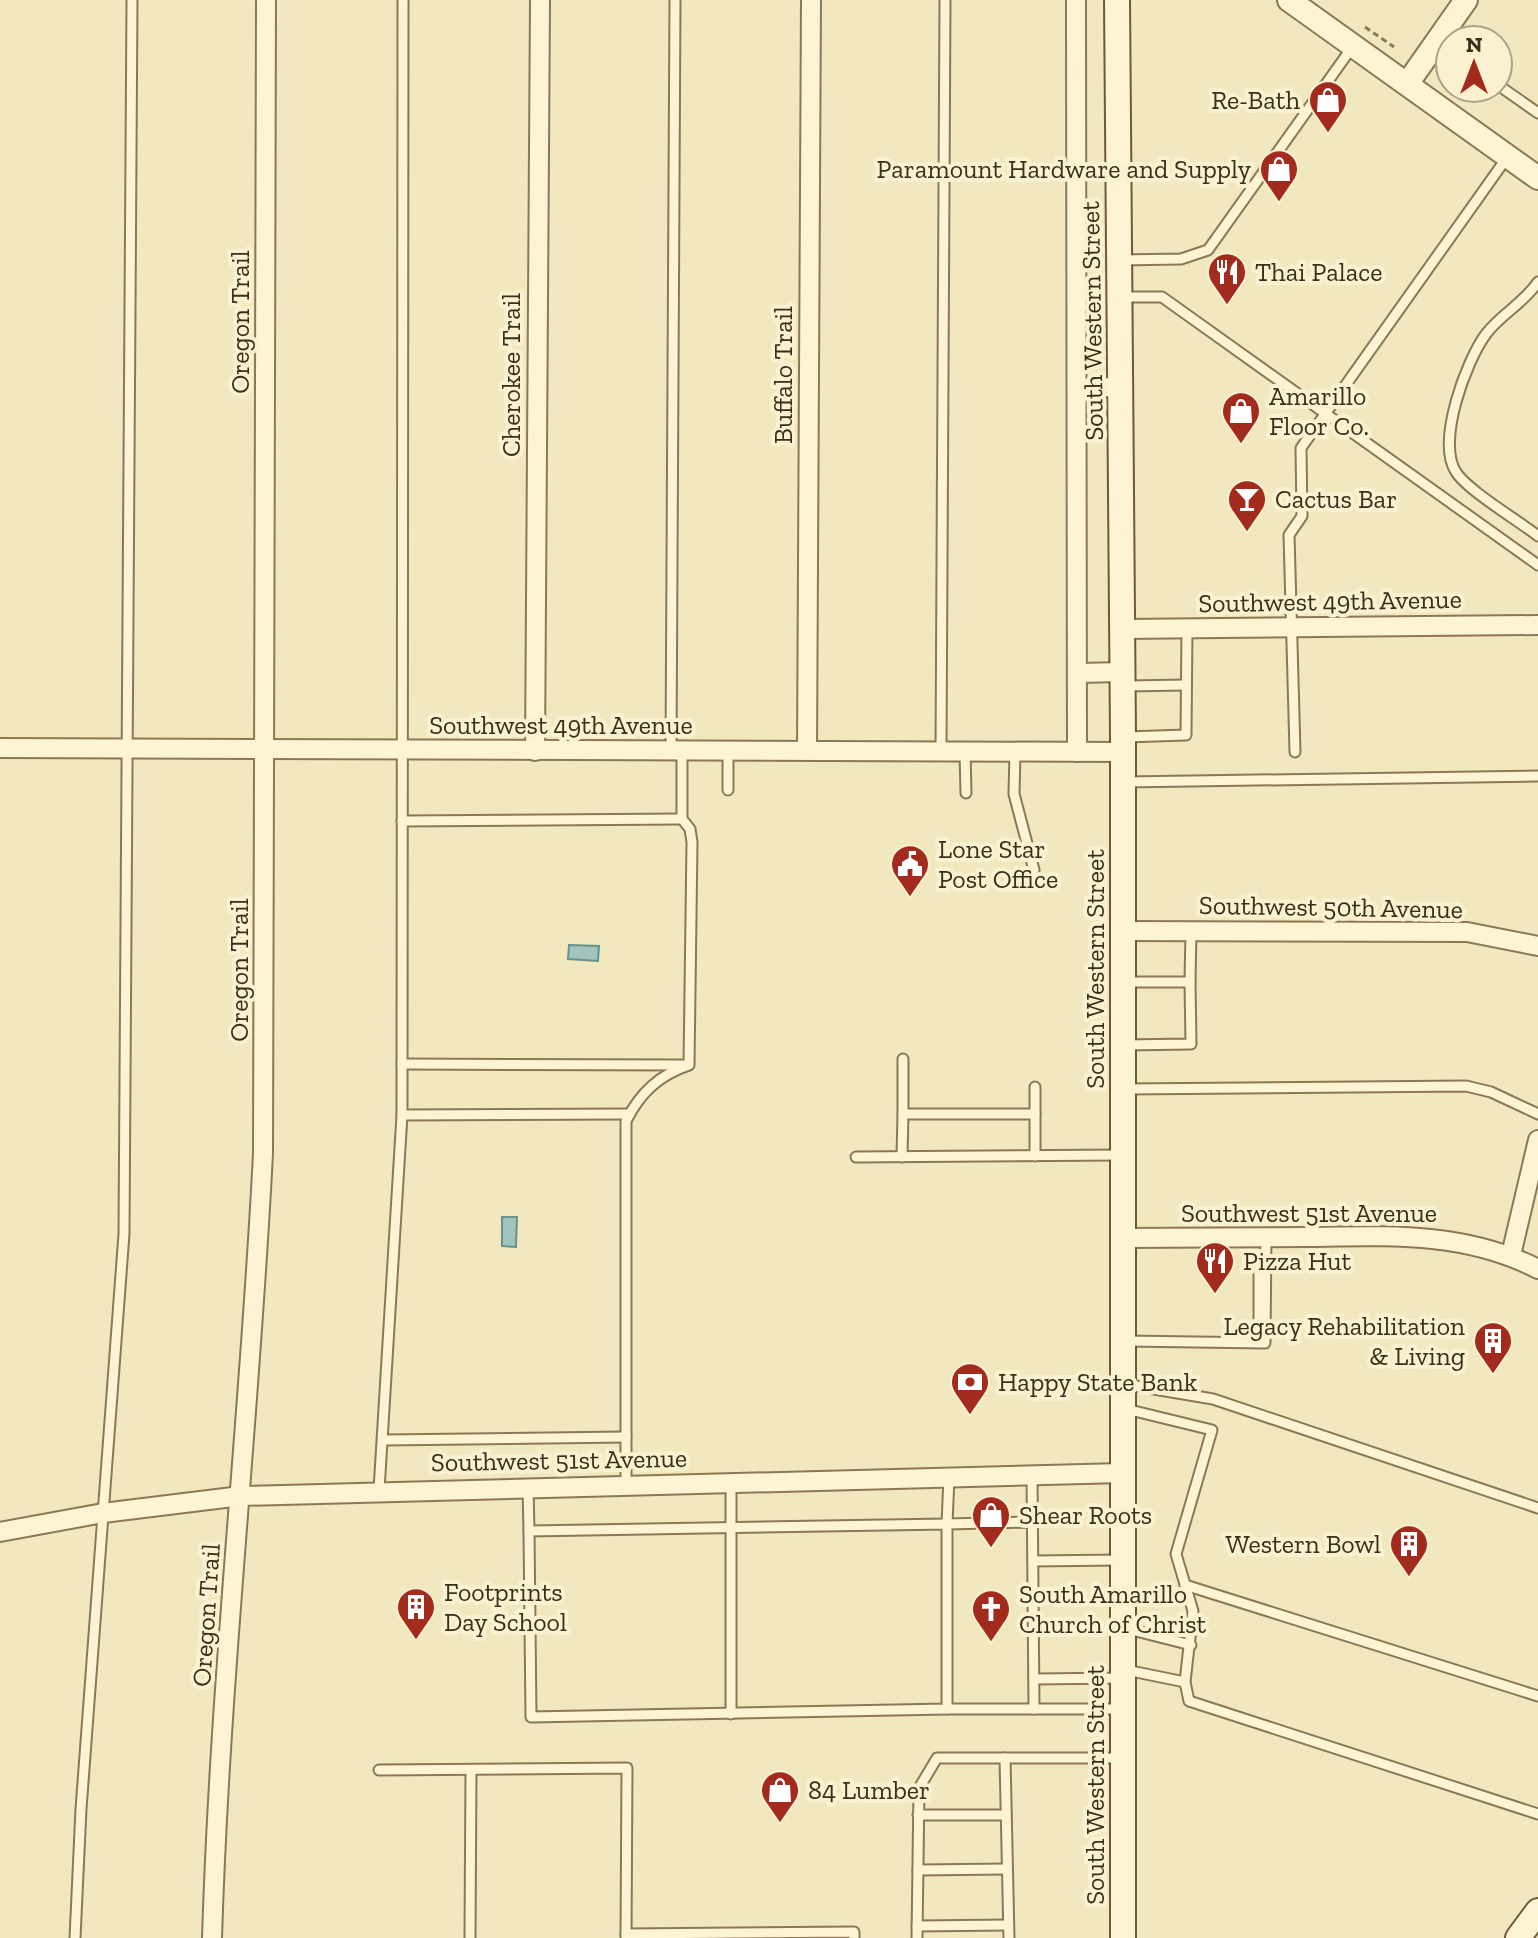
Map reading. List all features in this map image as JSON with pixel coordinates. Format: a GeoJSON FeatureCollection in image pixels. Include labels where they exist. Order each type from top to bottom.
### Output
{"type":"FeatureCollection","features":[{"type":"Feature","properties":{"kind":"main road","name":"South Western Street"},"geometry":{"type":"LineString","coordinates":[[1117,0],[1123,744],[1123,1938]]}},
{"type":"Feature","properties":{"kind":"main road"},"geometry":{"type":"LineString","coordinates":[[1518,1938],[1538,1911]]}},
{"type":"Feature","properties":{"kind":"street","name":"Oregon Trail"},"geometry":{"type":"LineString","coordinates":[[212,1938],[215,1834],[263,1153],[266,0]]}},
{"type":"Feature","properties":{"kind":"street","name":"Cherokee Trail"},"geometry":{"type":"LineString","coordinates":[[535,751],[540,0]]}},
{"type":"Feature","properties":{"kind":"street","name":"Buffalo Trail"},"geometry":{"type":"LineString","coordinates":[[807,751],[811,0]]}},
{"type":"Feature","properties":{"kind":"street","name":"South Western Street"},"geometry":{"type":"LineString","coordinates":[[1076,0],[1077,752]]}},
{"type":"Feature","properties":{"kind":"street"},"geometry":{"type":"LineString","coordinates":[[1289,0],[1538,178]]}},
{"type":"Feature","properties":{"kind":"street"},"geometry":{"type":"LineString","coordinates":[[1454,24],[1466,0]]}},
{"type":"Feature","properties":{"kind":"street"},"geometry":{"type":"LineString","coordinates":[[1407,84],[1434,56]]}},
{"type":"Feature","properties":{"kind":"street"},"geometry":{"type":"LineString","coordinates":[[1077,388],[1121,387]]}},
{"type":"Feature","properties":{"kind":"street","name":"Southwest 49th Avenue"},"geometry":{"type":"LineString","coordinates":[[1122,629],[1538,625]]}},
{"type":"Feature","properties":{"kind":"street"},"geometry":{"type":"LineString","coordinates":[[1079,673],[1122,679]]}},
{"type":"Feature","properties":{"kind":"street","name":"Southwest 49th Avenue"},"geometry":{"type":"LineString","coordinates":[[0,748],[1077,752],[1123,744]]}},
{"type":"Feature","properties":{"kind":"street","name":"Southwest 50th Avenue"},"geometry":{"type":"LineString","coordinates":[[1123,931],[1467,932],[1538,946]]}},
{"type":"Feature","properties":{"kind":"street"},"geometry":{"type":"LineString","coordinates":[[1511,1255],[1538,1140]]}},
{"type":"Feature","properties":{"kind":"street","name":"Southwest 51st Avenue"},"geometry":{"type":"LineString","coordinates":[[1123,1238],[1408,1236],[1467,1242],[1511,1255],[1538,1269]]}},
{"type":"Feature","properties":{"kind":"street","name":"Southwest 51st Avenue"},"geometry":{"type":"LineString","coordinates":[[0,1532],[103,1513],[241,1496],[528,1486],[1123,1473]]}},
{"type":"Feature","properties":{"kind":"lane"},"geometry":{"type":"LineString","coordinates":[[75,1938],[125,1219],[132,0]]}},
{"type":"Feature","properties":{"kind":"lane"},"geometry":{"type":"LineString","coordinates":[[379,1490],[402,1115],[403,0]]}},
{"type":"Feature","properties":{"kind":"lane"},"geometry":{"type":"LineString","coordinates":[[675,0],[676,751],[682,819],[690,829],[692,842],[689,1065]]}},
{"type":"Feature","properties":{"kind":"lane"},"geometry":{"type":"LineString","coordinates":[[941,752],[945,0]]}},
{"type":"Feature","properties":{"kind":"lane"},"geometry":{"type":"LineString","coordinates":[[1119,260],[1181,259],[1208,250],[1353,46]]}},
{"type":"Feature","properties":{"kind":"lane"},"geometry":{"type":"LineString","coordinates":[[1514,96],[1538,113]]}},
{"type":"Feature","properties":{"kind":"lane"},"geometry":{"type":"LineString","coordinates":[[1295,752],[1289,535],[1302,516],[1301,448],[1508,156]]}},
{"type":"Feature","properties":{"kind":"lane"},"geometry":{"type":"LineString","coordinates":[[1538,282],[1524,302],[1488,331],[1475,351],[1454,404],[1449,459],[1458,475],[1538,536]]}},
{"type":"Feature","properties":{"kind":"lane"},"geometry":{"type":"LineString","coordinates":[[1120,297],[1162,297],[1538,565]]}},
{"type":"Feature","properties":{"kind":"lane"},"geometry":{"type":"LineString","coordinates":[[1123,744],[1186,735],[1187,628]]}},
{"type":"Feature","properties":{"kind":"lane"},"geometry":{"type":"LineString","coordinates":[[1122,679],[1186,685]]}},
{"type":"Feature","properties":{"kind":"lane"},"geometry":{"type":"LineString","coordinates":[[728,751],[728,790]]}},
{"type":"Feature","properties":{"kind":"lane"},"geometry":{"type":"LineString","coordinates":[[965,752],[966,793]]}},
{"type":"Feature","properties":{"kind":"lane"},"geometry":{"type":"LineString","coordinates":[[1015,752],[1014,794],[1034,870]]}},
{"type":"Feature","properties":{"kind":"lane"},"geometry":{"type":"LineString","coordinates":[[1123,782],[1538,776]]}},
{"type":"Feature","properties":{"kind":"lane"},"geometry":{"type":"LineString","coordinates":[[402,821],[682,819]]}},
{"type":"Feature","properties":{"kind":"lane"},"geometry":{"type":"LineString","coordinates":[[1123,1045],[1191,1044],[1191,931]]}},
{"type":"Feature","properties":{"kind":"lane"},"geometry":{"type":"LineString","coordinates":[[1123,982],[1190,982]]}},
{"type":"Feature","properties":{"kind":"lane"},"geometry":{"type":"LineString","coordinates":[[902,1157],[903,1059]]}},
{"type":"Feature","properties":{"kind":"lane"},"geometry":{"type":"LineString","coordinates":[[402,1064],[689,1065]]}},
{"type":"Feature","properties":{"kind":"lane"},"geometry":{"type":"LineString","coordinates":[[626,1484],[626,1121],[636,1101],[655,1082],[689,1065]]}},
{"type":"Feature","properties":{"kind":"lane"},"geometry":{"type":"LineString","coordinates":[[1123,1089],[1466,1086],[1491,1092],[1538,1114]]}},
{"type":"Feature","properties":{"kind":"lane"},"geometry":{"type":"LineString","coordinates":[[1035,1087],[1035,1156]]}},
{"type":"Feature","properties":{"kind":"lane"},"geometry":{"type":"LineString","coordinates":[[402,1115],[630,1114]]}},
{"type":"Feature","properties":{"kind":"lane"},"geometry":{"type":"LineString","coordinates":[[903,1114],[1035,1114]]}},
{"type":"Feature","properties":{"kind":"lane"},"geometry":{"type":"LineString","coordinates":[[856,1157],[1123,1155]]}},
{"type":"Feature","properties":{"kind":"lane"},"geometry":{"type":"LineString","coordinates":[[1123,1341],[1265,1343],[1266,1237]]}},
{"type":"Feature","properties":{"kind":"lane"},"geometry":{"type":"LineString","coordinates":[[1123,1396],[1213,1399],[1538,1508]]}},
{"type":"Feature","properties":{"kind":"lane"},"geometry":{"type":"LineString","coordinates":[[1123,1396],[1212,1430],[1176,1554],[1193,1611],[1185,1682],[1189,1701],[1538,1814]]}},
{"type":"Feature","properties":{"kind":"lane"},"geometry":{"type":"LineString","coordinates":[[384,1440],[626,1437]]}},
{"type":"Feature","properties":{"kind":"lane"},"geometry":{"type":"LineString","coordinates":[[1032,1475],[1034,1709]]}},
{"type":"Feature","properties":{"kind":"lane"},"geometry":{"type":"LineString","coordinates":[[947,1709],[949,1477]]}},
{"type":"Feature","properties":{"kind":"lane"},"geometry":{"type":"LineString","coordinates":[[731,1482],[731,1714]]}},
{"type":"Feature","properties":{"kind":"lane"},"geometry":{"type":"LineString","coordinates":[[528,1486],[531,1717],[1123,1709]]}},
{"type":"Feature","properties":{"kind":"lane"},"geometry":{"type":"LineString","coordinates":[[529,1531],[1032,1522]]}},
{"type":"Feature","properties":{"kind":"lane"},"geometry":{"type":"LineString","coordinates":[[1033,1561],[1123,1560]]}},
{"type":"Feature","properties":{"kind":"lane"},"geometry":{"type":"LineString","coordinates":[[1185,1585],[1538,1696]]}},
{"type":"Feature","properties":{"kind":"lane"},"geometry":{"type":"LineString","coordinates":[[1123,1627],[1191,1645]]}},
{"type":"Feature","properties":{"kind":"lane"},"geometry":{"type":"LineString","coordinates":[[1034,1679],[1123,1674],[1185,1682]]}},
{"type":"Feature","properties":{"kind":"lane"},"geometry":{"type":"LineString","coordinates":[[917,1938],[919,1788],[937,1758],[1123,1758]]}},
{"type":"Feature","properties":{"kind":"lane"},"geometry":{"type":"LineString","coordinates":[[1005,1758],[1009,1938]]}},
{"type":"Feature","properties":{"kind":"lane"},"geometry":{"type":"LineString","coordinates":[[379,1770],[627,1768],[626,1936],[854,1932],[854,1938]]}},
{"type":"Feature","properties":{"kind":"lane"},"geometry":{"type":"LineString","coordinates":[[470,1938],[471,1770]]}},
{"type":"Feature","properties":{"kind":"lane"},"geometry":{"type":"LineString","coordinates":[[918,1815],[1006,1815]]}},
{"type":"Feature","properties":{"kind":"lane"},"geometry":{"type":"LineString","coordinates":[[918,1870],[1007,1869]]}},
{"type":"Feature","properties":{"kind":"lane"},"geometry":{"type":"LineString","coordinates":[[917,1926],[1008,1925]]}},
{"type":"Feature","properties":{"kind":"water"},"geometry":{"type":"Polygon","coordinates":[[[569,945],[599,946],[598,961],[568,959],[569,945]]]}},
{"type":"Feature","properties":{"kind":"water"},"geometry":{"type":"Polygon","coordinates":[[[502,1217],[517,1217],[516,1247],[502,1246],[502,1217]]]}},
{"type":"Feature","properties":{"kind":"place","name":"Re-Bath"},"geometry":{"type":"Point","coordinates":[1328,134]}},
{"type":"Feature","properties":{"kind":"place","name":"Paramount Hardware and Supply"},"geometry":{"type":"Point","coordinates":[1279,203]}},
{"type":"Feature","properties":{"kind":"place","name":"Thai Palace"},"geometry":{"type":"Point","coordinates":[1227,306]}},
{"type":"Feature","properties":{"kind":"place","name":"Amarillo Floor Co."},"geometry":{"type":"Point","coordinates":[1241,445]}},
{"type":"Feature","properties":{"kind":"place","name":"Cactus Bar"},"geometry":{"type":"Point","coordinates":[1247,533]}},
{"type":"Feature","properties":{"kind":"place","name":"Lone Star Post Office"},"geometry":{"type":"Point","coordinates":[910,898]}},
{"type":"Feature","properties":{"kind":"place","name":"Pizza Hut"},"geometry":{"type":"Point","coordinates":[1215,1295]}},
{"type":"Feature","properties":{"kind":"place","name":"Legacy Rehabilitation & Living"},"geometry":{"type":"Point","coordinates":[1493,1375]}},
{"type":"Feature","properties":{"kind":"place","name":"Happy State Bank"},"geometry":{"type":"Point","coordinates":[970,1416]}},
{"type":"Feature","properties":{"kind":"place","name":"Shear Roots"},"geometry":{"type":"Point","coordinates":[991,1549]}},
{"type":"Feature","properties":{"kind":"place","name":"Western Bowl"},"geometry":{"type":"Point","coordinates":[1409,1578]}},
{"type":"Feature","properties":{"kind":"place","name":"Footprints Day School"},"geometry":{"type":"Point","coordinates":[416,1641]}},
{"type":"Feature","properties":{"kind":"place","name":"South Amarillo Church of Christ"},"geometry":{"type":"Point","coordinates":[991,1643]}},
{"type":"Feature","properties":{"kind":"place","name":"84 Lumber"},"geometry":{"type":"Point","coordinates":[780,1824]}}]}
